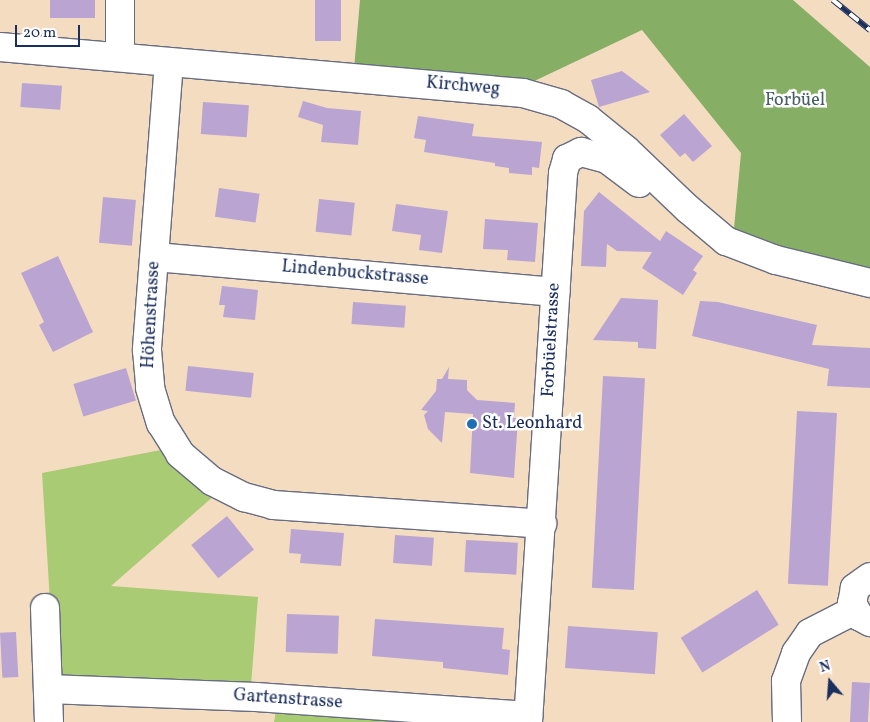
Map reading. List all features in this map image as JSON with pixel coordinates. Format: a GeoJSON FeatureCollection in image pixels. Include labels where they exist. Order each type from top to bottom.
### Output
{"type":"FeatureCollection","features":[{"type":"Feature","properties":{"kind":"street"},"geometry":{"type":"LineString","coordinates":[[120,0],[120,57]]}},
{"type":"Feature","properties":{"kind":"street","name":"Kirchweg"},"geometry":{"type":"LineString","coordinates":[[0,47],[523,93],[560,104],[588,119],[626,150],[688,209],[726,241],[746,250],[870,283]]}},
{"type":"Feature","properties":{"kind":"street","name":"Höhenstrasse"},"geometry":{"type":"LineString","coordinates":[[169,62],[147,350],[150,388],[161,423],[180,454],[212,481],[244,497],[273,505],[542,524]]}},
{"type":"Feature","properties":{"kind":"street","name":"Forbüelstrasse"},"geometry":{"type":"LineString","coordinates":[[528,719],[563,173],[567,159],[573,154],[580,152],[606,159],[670,206],[688,209]]}},
{"type":"Feature","properties":{"kind":"street","name":"Lindenbuckstrasse"},"geometry":{"type":"LineString","coordinates":[[155,257],[555,292]]}},
{"type":"Feature","properties":{"kind":"street"},"geometry":{"type":"LineString","coordinates":[[787,722],[786,681],[796,653],[810,634],[862,616],[852,602],[855,588],[870,576]]}},
{"type":"Feature","properties":{"kind":"street"},"geometry":{"type":"LineString","coordinates":[[45,608],[49,722]]}},
{"type":"Feature","properties":{"kind":"street","name":"Gartenstrasse"},"geometry":{"type":"LineString","coordinates":[[48,689],[256,697],[528,719]]}},
{"type":"Feature","properties":{"kind":"green space","name":"Forbüel"},"geometry":{"type":"Polygon","coordinates":[[[360,0],[793,0],[870,67],[870,278],[733,239],[741,153],[642,30],[528,84],[354,69],[360,0]]]}},
{"type":"Feature","properties":{"kind":"green space"},"geometry":{"type":"Polygon","coordinates":[[[166,449],[215,495],[111,586],[258,597],[251,685],[55,682],[42,473],[166,449]]]}},
{"type":"Feature","properties":{"kind":"green space"},"geometry":{"type":"Polygon","coordinates":[[[276,711],[467,722],[274,722],[276,711]]]}},
{"type":"Feature","properties":{"kind":"building"},"geometry":{"type":"Polygon","coordinates":[[[50,0],[95,0],[95,18],[50,18],[50,0]]]}},
{"type":"Feature","properties":{"kind":"building"},"geometry":{"type":"Polygon","coordinates":[[[315,0],[341,0],[341,41],[315,41],[315,0]]]}},
{"type":"Feature","properties":{"kind":"building"},"geometry":{"type":"Polygon","coordinates":[[[622,71],[650,92],[599,107],[591,80],[622,71]]]}},
{"type":"Feature","properties":{"kind":"building"},"geometry":{"type":"Polygon","coordinates":[[[22,83],[62,86],[60,110],[20,107],[22,83]]]}},
{"type":"Feature","properties":{"kind":"building"},"geometry":{"type":"Polygon","coordinates":[[[303,101],[327,108],[361,111],[358,145],[321,142],[323,125],[298,117],[303,101]]]}},
{"type":"Feature","properties":{"kind":"building"},"geometry":{"type":"Polygon","coordinates":[[[203,102],[249,105],[247,137],[201,134],[203,102]]]}},
{"type":"Feature","properties":{"kind":"building"},"geometry":{"type":"Polygon","coordinates":[[[684,114],[712,146],[693,162],[685,153],[680,157],[660,135],[684,114]]]}},
{"type":"Feature","properties":{"kind":"building"},"geometry":{"type":"Polygon","coordinates":[[[418,116],[474,124],[472,136],[542,142],[539,168],[532,167],[532,175],[509,173],[509,168],[495,166],[495,163],[424,152],[426,140],[414,138],[418,116]]]}},
{"type":"Feature","properties":{"kind":"building"},"geometry":{"type":"Polygon","coordinates":[[[219,188],[260,194],[256,222],[215,217],[219,188]]]}},
{"type":"Feature","properties":{"kind":"building"},"geometry":{"type":"Polygon","coordinates":[[[599,192],[660,241],[666,231],[703,256],[693,270],[697,273],[683,295],[642,268],[652,252],[617,251],[607,244],[606,267],[581,266],[584,211],[599,192]]]}},
{"type":"Feature","properties":{"kind":"building"},"geometry":{"type":"Polygon","coordinates":[[[103,197],[136,200],[132,246],[99,243],[103,197]]]}},
{"type":"Feature","properties":{"kind":"building"},"geometry":{"type":"Polygon","coordinates":[[[319,199],[355,203],[351,236],[316,232],[319,199]]]}},
{"type":"Feature","properties":{"kind":"building"},"geometry":{"type":"Polygon","coordinates":[[[396,204],[448,211],[442,253],[419,250],[421,235],[392,231],[396,204]]]}},
{"type":"Feature","properties":{"kind":"building"},"geometry":{"type":"Polygon","coordinates":[[[485,219],[538,223],[535,262],[507,260],[508,250],[483,249],[485,219]]]}},
{"type":"Feature","properties":{"kind":"building"},"geometry":{"type":"Polygon","coordinates":[[[58,256],[93,332],[53,352],[39,325],[44,322],[21,273],[58,256]]]}},
{"type":"Feature","properties":{"kind":"building"},"geometry":{"type":"Polygon","coordinates":[[[222,286],[258,290],[255,320],[223,317],[225,305],[219,305],[222,286]]]}},
{"type":"Feature","properties":{"kind":"building"},"geometry":{"type":"Polygon","coordinates":[[[621,298],[658,300],[656,349],[638,348],[638,342],[593,340],[621,298]]]}},
{"type":"Feature","properties":{"kind":"building"},"geometry":{"type":"Polygon","coordinates":[[[700,301],[718,302],[817,325],[812,345],[870,348],[870,388],[827,386],[829,369],[692,336],[700,301]]]}},
{"type":"Feature","properties":{"kind":"building"},"geometry":{"type":"Polygon","coordinates":[[[353,302],[406,306],[404,328],[351,324],[353,302]]]}},
{"type":"Feature","properties":{"kind":"building"},"geometry":{"type":"Polygon","coordinates":[[[188,366],[254,373],[251,398],[185,391],[188,366]]]}},
{"type":"Feature","properties":{"kind":"building","name":"St. Leonhard"},"geometry":{"type":"Polygon","coordinates":[[[449,367],[448,379],[467,380],[467,390],[477,400],[515,403],[514,418],[518,418],[514,478],[470,473],[473,414],[445,412],[442,443],[428,429],[424,415],[428,411],[421,410],[436,391],[437,379],[442,379],[449,367]]]}},
{"type":"Feature","properties":{"kind":"building"},"geometry":{"type":"Polygon","coordinates":[[[126,368],[136,401],[83,417],[73,384],[126,368]]]}},
{"type":"Feature","properties":{"kind":"building"},"geometry":{"type":"Polygon","coordinates":[[[603,376],[645,378],[634,590],[592,588],[603,376]]]}},
{"type":"Feature","properties":{"kind":"building"},"geometry":{"type":"Polygon","coordinates":[[[797,411],[837,413],[828,586],[788,584],[797,411]]]}},
{"type":"Feature","properties":{"kind":"building"},"geometry":{"type":"Polygon","coordinates":[[[227,516],[254,549],[218,578],[191,545],[227,516]]]}},
{"type":"Feature","properties":{"kind":"building"},"geometry":{"type":"Polygon","coordinates":[[[291,529],[344,533],[341,566],[300,563],[301,554],[289,553],[291,529]]]}},
{"type":"Feature","properties":{"kind":"building"},"geometry":{"type":"Polygon","coordinates":[[[395,535],[434,538],[432,566],[393,563],[395,535]]]}},
{"type":"Feature","properties":{"kind":"building"},"geometry":{"type":"Polygon","coordinates":[[[466,540],[518,543],[516,575],[464,572],[466,540]]]}},
{"type":"Feature","properties":{"kind":"building"},"geometry":{"type":"Polygon","coordinates":[[[757,590],[779,625],[702,672],[681,638],[757,590]]]}},
{"type":"Feature","properties":{"kind":"building"},"geometry":{"type":"Polygon","coordinates":[[[287,614],[339,616],[338,654],[286,652],[287,614]]]}},
{"type":"Feature","properties":{"kind":"building"},"geometry":{"type":"Polygon","coordinates":[[[375,619],[504,628],[502,649],[510,650],[508,675],[443,668],[443,662],[372,656],[375,619]]]}},
{"type":"Feature","properties":{"kind":"building"},"geometry":{"type":"Polygon","coordinates":[[[568,626],[658,632],[655,674],[565,668],[568,626]]]}},
{"type":"Feature","properties":{"kind":"building"},"geometry":{"type":"Polygon","coordinates":[[[16,632],[18,677],[2,678],[0,633],[16,632]]]}},
{"type":"Feature","properties":{"kind":"building"},"geometry":{"type":"Polygon","coordinates":[[[852,682],[870,683],[868,722],[850,722],[852,682]]]}},
{"type":"Feature","properties":{"kind":"railway"},"geometry":{"type":"LineString","coordinates":[[833,0],[870,30]]}},
{"type":"Feature","properties":{"kind":"place","name":"St. Leonhard"},"geometry":{"type":"Point","coordinates":[472,424]}}]}
